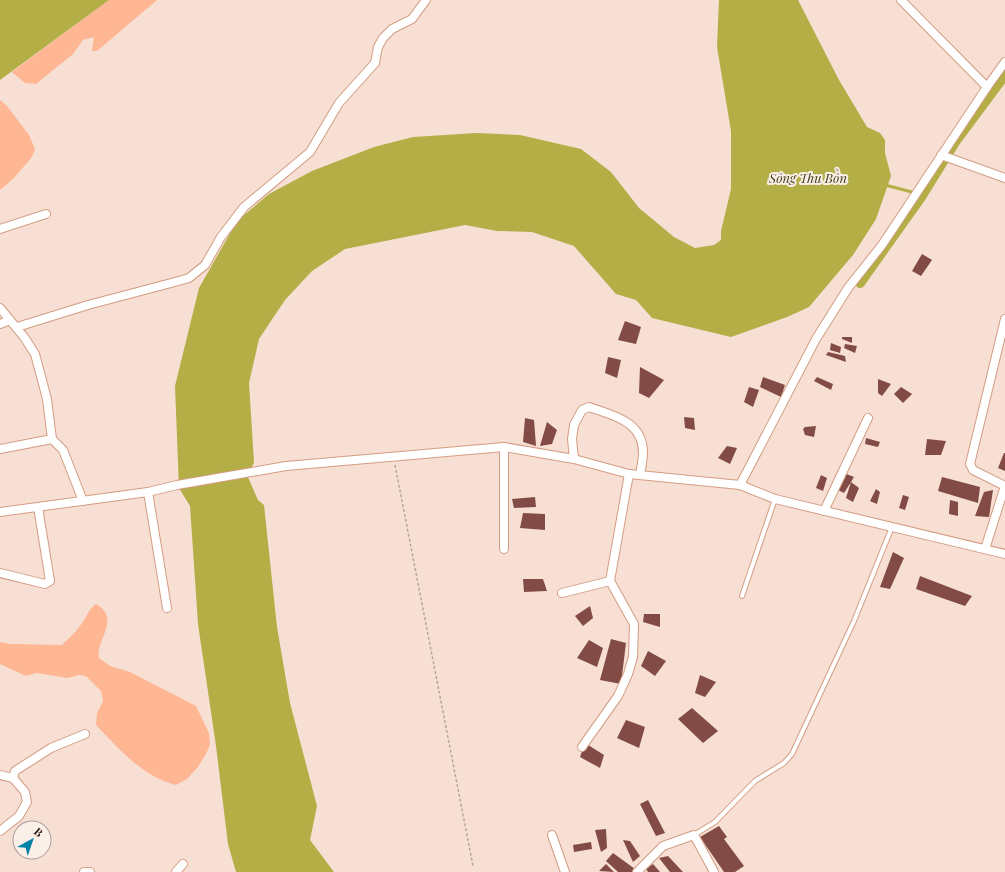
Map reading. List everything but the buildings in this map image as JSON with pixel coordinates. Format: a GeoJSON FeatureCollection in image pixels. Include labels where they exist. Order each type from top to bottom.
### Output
{"type":"FeatureCollection","features":[{"type":"Feature","properties":{"kind":"street"},"geometry":{"type":"LineString","coordinates":[[17,327],[88,305],[189,278],[198,271],[210,258],[229,226],[244,208],[310,152],[336,107],[375,63],[378,47],[383,38],[392,29],[412,19],[426,0]]}},
{"type":"Feature","properties":{"kind":"street"},"geometry":{"type":"LineString","coordinates":[[901,0],[987,86]]}},
{"type":"Feature","properties":{"kind":"street"},"geometry":{"type":"LineString","coordinates":[[740,485],[816,340],[848,288],[882,245],[944,156],[987,86],[1005,62]]}},
{"type":"Feature","properties":{"kind":"street"},"geometry":{"type":"LineString","coordinates":[[944,156],[1005,178]]}},
{"type":"Feature","properties":{"kind":"street"},"geometry":{"type":"LineString","coordinates":[[0,229],[46,214]]}},
{"type":"Feature","properties":{"kind":"street"},"geometry":{"type":"LineString","coordinates":[[0,308],[17,327],[35,354],[47,398],[52,439],[64,450],[83,501]]}},
{"type":"Feature","properties":{"kind":"street"},"geometry":{"type":"LineString","coordinates":[[985,549],[1005,486],[1002,483],[973,470],[970,464],[1005,319]]}},
{"type":"Feature","properties":{"kind":"street"},"geometry":{"type":"LineString","coordinates":[[0,324],[10,320]]}},
{"type":"Feature","properties":{"kind":"street"},"geometry":{"type":"LineString","coordinates":[[574,459],[572,439],[574,425],[582,410],[589,407],[624,420],[636,429],[642,449],[640,475]]}},
{"type":"Feature","properties":{"kind":"street"},"geometry":{"type":"LineString","coordinates":[[824,511],[868,418]]}},
{"type":"Feature","properties":{"kind":"street"},"geometry":{"type":"LineString","coordinates":[[0,449],[52,439]]}},
{"type":"Feature","properties":{"kind":"street"},"geometry":{"type":"LineString","coordinates":[[0,512],[148,492],[177,485],[286,466],[504,448],[574,459],[629,474],[740,485],[775,499],[1005,554]]}},
{"type":"Feature","properties":{"kind":"street"},"geometry":{"type":"LineString","coordinates":[[504,448],[504,549]]}},
{"type":"Feature","properties":{"kind":"street"},"geometry":{"type":"LineString","coordinates":[[582,747],[618,696],[628,674],[633,657],[634,624],[610,581],[629,474]]}},
{"type":"Feature","properties":{"kind":"street"},"geometry":{"type":"LineString","coordinates":[[148,492],[167,608]]}},
{"type":"Feature","properties":{"kind":"street"},"geometry":{"type":"LineString","coordinates":[[0,573],[45,584],[50,582],[38,507]]}},
{"type":"Feature","properties":{"kind":"street"},"geometry":{"type":"LineString","coordinates":[[562,593],[610,581]]}},
{"type":"Feature","properties":{"kind":"street"},"geometry":{"type":"LineString","coordinates":[[13,778],[15,771],[51,748],[85,734]]}},
{"type":"Feature","properties":{"kind":"street"},"geometry":{"type":"LineString","coordinates":[[0,775],[13,778],[25,792],[27,802],[19,816],[0,831]]}},
{"type":"Feature","properties":{"kind":"street"},"geometry":{"type":"LineString","coordinates":[[552,834],[565,872]]}},
{"type":"Feature","properties":{"kind":"street"},"geometry":{"type":"LineString","coordinates":[[637,872],[663,846],[694,835],[714,872]]}},
{"type":"Feature","properties":{"kind":"street"},"geometry":{"type":"LineString","coordinates":[[176,872],[183,864]]}},
{"type":"Feature","properties":{"kind":"street"},"geometry":{"type":"LineString","coordinates":[[84,872],[90,872]]}},
{"type":"Feature","properties":{"kind":"lane"},"geometry":{"type":"LineString","coordinates":[[742,596],[775,499]]}},
{"type":"Feature","properties":{"kind":"lane"},"geometry":{"type":"LineString","coordinates":[[694,835],[716,822],[754,781],[784,763],[792,754],[854,622],[892,527]]}},
{"type":"Feature","properties":{"kind":"path"},"geometry":{"type":"LineString","coordinates":[[393,457],[472,866]]}},
{"type":"Feature","properties":{"kind":"shaded area"},"geometry":{"type":"Polygon","coordinates":[[[109,0],[157,0],[97,51],[92,51],[94,37],[83,40],[73,54],[36,84],[25,83],[12,72],[109,0]]]}},
{"type":"Feature","properties":{"kind":"shaded area"},"geometry":{"type":"Polygon","coordinates":[[[0,100],[7,106],[29,135],[35,149],[32,157],[13,179],[0,190],[0,100]]]}},
{"type":"Feature","properties":{"kind":"shaded area"},"geometry":{"type":"Polygon","coordinates":[[[96,604],[107,616],[106,630],[100,644],[99,658],[110,666],[130,672],[196,706],[209,733],[210,744],[198,767],[187,779],[176,785],[153,776],[142,769],[96,725],[97,713],[103,701],[101,691],[86,676],[79,675],[67,678],[37,673],[26,676],[0,664],[0,642],[11,644],[62,645],[78,629],[90,610],[96,604]]]}},
{"type":"Feature","properties":{"kind":"water"},"geometry":{"type":"Polygon","coordinates":[[[0,0],[109,0],[0,80],[0,0]]]}},
{"type":"Feature","properties":{"kind":"water","name":"Sông Thu Bồn"},"geometry":{"type":"Polygon","coordinates":[[[719,0],[798,0],[839,80],[867,127],[880,133],[885,140],[885,153],[891,176],[876,219],[853,255],[809,307],[787,317],[731,337],[652,318],[636,300],[616,294],[574,246],[532,232],[497,231],[465,225],[345,249],[312,271],[285,300],[259,339],[249,383],[254,463],[247,475],[258,500],[264,505],[277,627],[290,703],[317,806],[310,840],[334,872],[236,872],[228,844],[216,746],[198,624],[190,506],[179,488],[175,386],[199,288],[237,221],[269,194],[312,171],[374,147],[413,137],[477,133],[520,135],[581,149],[611,172],[639,208],[674,237],[695,248],[714,245],[721,240],[721,231],[731,189],[731,131],[717,47],[719,0]]]}},
{"type":"Feature","properties":{"kind":"waterway"},"geometry":{"type":"LineString","coordinates":[[860,283],[921,197],[955,142],[1005,75]]}},
{"type":"Feature","properties":{"kind":"waterway"},"geometry":{"type":"LineString","coordinates":[[885,185],[912,192]]}}]}
